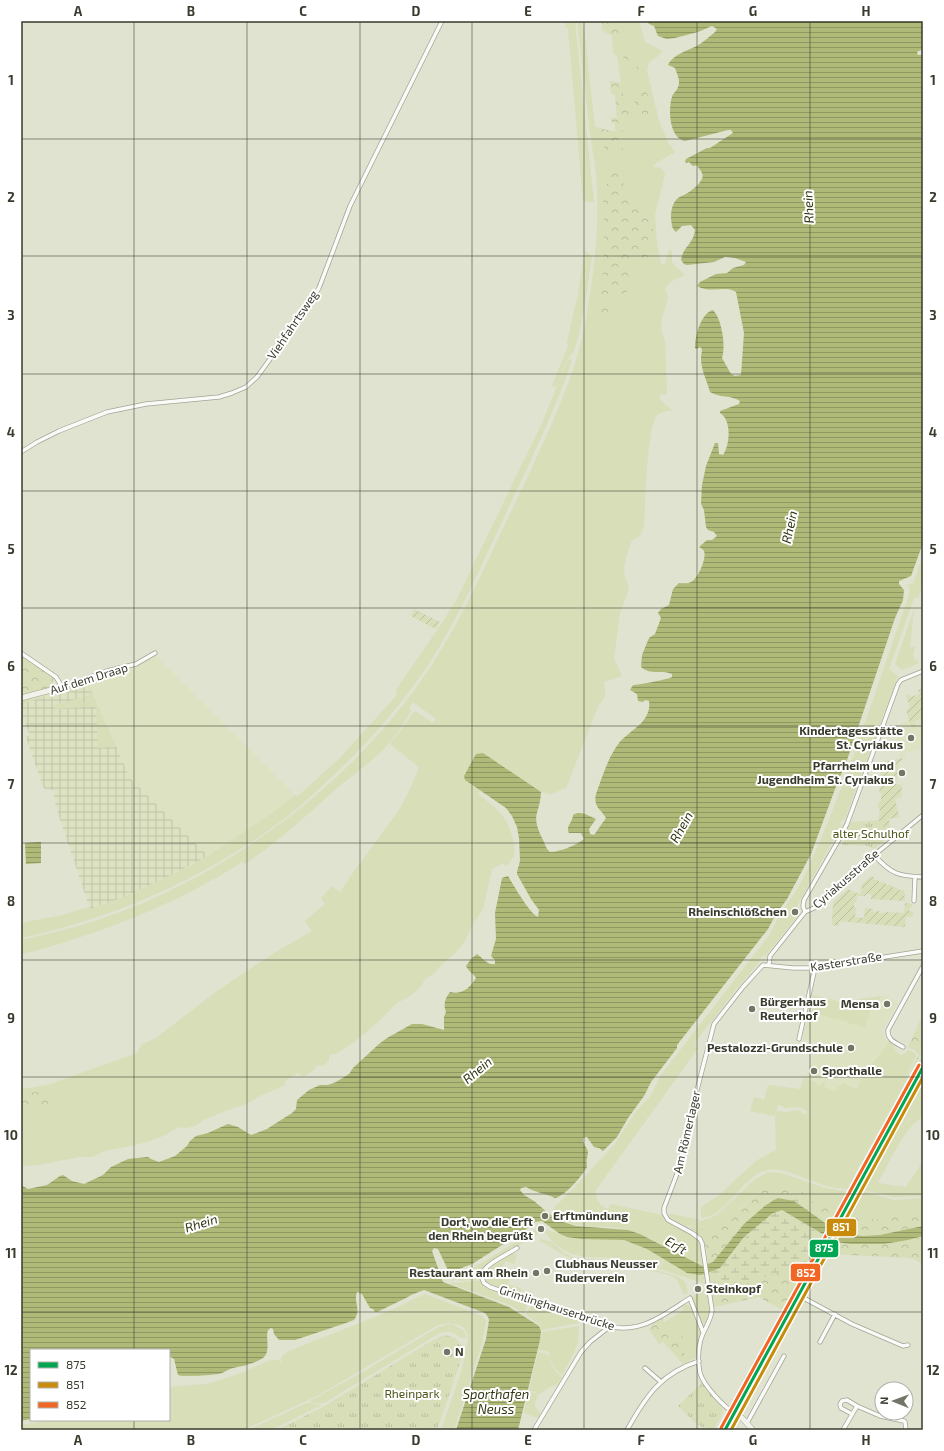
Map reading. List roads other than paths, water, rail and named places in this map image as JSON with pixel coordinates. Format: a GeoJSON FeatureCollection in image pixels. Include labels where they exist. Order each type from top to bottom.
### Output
{"type":"FeatureCollection","features":[{"type":"Feature","properties":{"kind":"main road","name":"Auf dem Draap"},"geometry":{"type":"LineString","coordinates":[[21,698],[62,687]]}},
{"type":"Feature","properties":{"kind":"main road"},"geometry":{"type":"LineString","coordinates":[[725,1430],[923,1067]]}},
{"type":"Feature","properties":{"kind":"main road"},"geometry":{"type":"LineString","coordinates":[[734,1413],[742,1418],[752,1430]]}},
{"type":"Feature","properties":{"kind":"street","name":"Viehfahrtsweg"},"geometry":{"type":"LineString","coordinates":[[21,452],[36,442],[59,431],[107,412],[146,404],[219,397],[246,387],[257,377],[304,312],[319,288],[350,206],[442,21]]}},
{"type":"Feature","properties":{"kind":"street"},"geometry":{"type":"LineString","coordinates":[[21,653],[56,677],[62,687]]}},
{"type":"Feature","properties":{"kind":"street","name":"Auf dem Draap"},"geometry":{"type":"LineString","coordinates":[[62,687],[107,671],[136,664],[155,653]]}},
{"type":"Feature","properties":{"kind":"street"},"geometry":{"type":"LineString","coordinates":[[769,965],[770,956],[805,912],[803,906],[804,900],[850,818],[898,684],[901,680],[923,671]]}},
{"type":"Feature","properties":{"kind":"street","name":"Cyriakusstraße"},"geometry":{"type":"LineString","coordinates":[[805,912],[814,908],[829,892],[923,815]]}},
{"type":"Feature","properties":{"kind":"street"},"geometry":{"type":"LineString","coordinates":[[874,855],[886,867],[897,874],[923,877]]}},
{"type":"Feature","properties":{"kind":"street"},"geometry":{"type":"LineString","coordinates":[[914,901],[915,877]]}},
{"type":"Feature","properties":{"kind":"street","name":"Kasterstraße"},"geometry":{"type":"LineString","coordinates":[[769,965],[793,968],[815,968],[923,951]]}},
{"type":"Feature","properties":{"kind":"street","name":"Am Römerlager"},"geometry":{"type":"LineString","coordinates":[[703,1332],[712,1314],[704,1254],[700,1239],[692,1233],[670,1222],[665,1216],[664,1210],[678,1171],[706,1053],[716,1021],[760,966],[769,965]]}},
{"type":"Feature","properties":{"kind":"street"},"geometry":{"type":"LineString","coordinates":[[902,1047],[891,1039],[888,1032],[923,966]]}},
{"type":"Feature","properties":{"kind":"street"},"geometry":{"type":"LineString","coordinates":[[799,1039],[815,968]]}},
{"type":"Feature","properties":{"kind":"street","name":"Grimlinghauserbrücke"},"geometry":{"type":"LineString","coordinates":[[517,1248],[492,1263],[484,1270],[481,1276],[484,1283],[490,1287],[609,1327],[628,1329],[642,1326],[690,1298],[703,1332]]}},
{"type":"Feature","properties":{"kind":"street"},"geometry":{"type":"LineString","coordinates":[[798,1295],[852,1324],[903,1346],[908,1345]]}},
{"type":"Feature","properties":{"kind":"street"},"geometry":{"type":"LineString","coordinates":[[820,1342],[835,1314]]}},
{"type":"Feature","properties":{"kind":"street"},"geometry":{"type":"LineString","coordinates":[[534,1430],[581,1352],[590,1342],[609,1327]]}},
{"type":"Feature","properties":{"kind":"street"},"geometry":{"type":"LineString","coordinates":[[703,1332],[699,1361],[701,1375],[717,1397],[729,1410],[734,1413]]}},
{"type":"Feature","properties":{"kind":"street"},"geometry":{"type":"LineString","coordinates":[[746,1423],[784,1356]]}},
{"type":"Feature","properties":{"kind":"street"},"geometry":{"type":"LineString","coordinates":[[627,1430],[645,1399],[661,1382],[677,1370],[699,1361]]}},
{"type":"Feature","properties":{"kind":"street"},"geometry":{"type":"LineString","coordinates":[[645,1368],[661,1382]]}},
{"type":"Feature","properties":{"kind":"street"},"geometry":{"type":"LineString","coordinates":[[852,1414],[841,1408],[840,1404],[842,1401],[846,1400],[880,1416],[904,1421],[906,1422],[906,1430]]}},
{"type":"Feature","properties":{"kind":"street"},"geometry":{"type":"LineString","coordinates":[[843,1430],[857,1406]]}},
{"type":"Feature","properties":{"kind":"water"},"geometry":{"type":"Polygon","coordinates":[[[647,21],[923,21],[923,49],[917,52],[918,55],[923,55],[923,543],[911,576],[899,581],[899,584],[904,590],[903,600],[895,618],[845,766],[811,854],[787,899],[776,914],[768,929],[677,1045],[677,1048],[651,1082],[644,1096],[628,1118],[617,1137],[603,1151],[594,1147],[587,1137],[583,1138],[583,1142],[588,1153],[587,1167],[573,1185],[564,1194],[555,1198],[533,1191],[526,1187],[521,1188],[520,1190],[524,1195],[548,1213],[563,1222],[576,1226],[628,1230],[640,1234],[702,1266],[713,1262],[744,1224],[766,1205],[778,1198],[794,1201],[828,1225],[849,1234],[863,1236],[880,1235],[923,1226],[923,1236],[884,1244],[850,1244],[836,1242],[782,1210],[773,1213],[744,1237],[720,1268],[700,1275],[687,1273],[647,1249],[624,1240],[581,1239],[567,1237],[560,1234],[542,1221],[535,1222],[521,1233],[472,1264],[451,1272],[448,1270],[438,1249],[434,1248],[432,1251],[443,1282],[509,1307],[539,1326],[541,1331],[540,1340],[518,1430],[456,1430],[486,1339],[489,1320],[485,1313],[424,1290],[377,1312],[370,1308],[362,1294],[357,1292],[357,1313],[354,1320],[295,1340],[279,1340],[271,1328],[267,1333],[268,1346],[266,1355],[263,1358],[245,1366],[231,1369],[219,1374],[192,1376],[178,1375],[174,1359],[170,1357],[170,1349],[30,1349],[30,1419],[21,1421],[21,1185],[28,1189],[47,1185],[63,1175],[72,1181],[84,1184],[103,1175],[111,1167],[128,1159],[148,1157],[159,1162],[175,1156],[196,1136],[208,1133],[228,1124],[238,1127],[251,1135],[267,1129],[292,1113],[296,1109],[297,1100],[309,1090],[320,1085],[328,1085],[336,1082],[349,1074],[353,1068],[379,1044],[412,1024],[422,1024],[444,1030],[444,1017],[446,1012],[445,1004],[448,994],[450,992],[462,992],[471,985],[476,978],[466,966],[471,959],[477,954],[488,963],[495,964],[495,960],[491,956],[496,939],[495,913],[502,878],[508,876],[530,910],[538,917],[539,910],[517,874],[520,861],[519,838],[517,827],[512,816],[506,808],[465,780],[464,776],[476,754],[483,753],[541,792],[536,819],[538,830],[546,847],[550,852],[568,848],[584,839],[581,833],[569,833],[568,831],[573,815],[582,813],[596,819],[589,829],[590,834],[594,835],[606,818],[598,808],[595,798],[606,768],[619,743],[644,720],[649,708],[649,701],[638,701],[637,694],[630,690],[633,685],[654,682],[672,677],[672,674],[645,670],[641,667],[642,655],[649,638],[655,634],[661,618],[658,613],[661,609],[669,605],[673,589],[679,583],[691,582],[699,573],[705,554],[704,550],[699,547],[707,540],[712,540],[717,536],[706,527],[704,510],[701,504],[702,485],[706,466],[715,443],[718,443],[719,454],[723,455],[727,445],[729,433],[727,421],[720,411],[739,404],[740,401],[710,392],[702,367],[702,349],[700,347],[695,348],[696,337],[702,320],[709,312],[713,310],[721,326],[724,347],[722,358],[731,374],[735,376],[741,375],[744,333],[736,292],[727,289],[707,289],[697,286],[700,282],[716,274],[727,273],[733,268],[744,265],[746,262],[735,258],[725,257],[714,262],[684,264],[681,260],[682,255],[692,239],[695,230],[691,225],[682,226],[676,232],[673,229],[671,218],[674,202],[697,186],[703,176],[697,165],[693,166],[689,162],[686,163],[686,159],[707,148],[710,148],[733,133],[731,130],[728,130],[685,141],[676,135],[671,122],[671,102],[673,94],[679,85],[679,80],[675,68],[668,65],[674,58],[700,44],[717,29],[712,26],[698,32],[667,39],[658,36],[654,26],[649,24],[647,21]]]}},
{"type":"Feature","properties":{"kind":"water"},"geometry":{"type":"Polygon","coordinates":[[[41,842],[41,863],[26,864],[25,843],[41,842]]]}},
{"type":"Feature","properties":{"kind":"place","name":"Kindertagesstätte St. Cyriakus"},"geometry":{"type":"Point","coordinates":[911,738]}},
{"type":"Feature","properties":{"kind":"place","name":"Pfarrheim und Jugendheim St. Cyriakus"},"geometry":{"type":"Point","coordinates":[902,773]}},
{"type":"Feature","properties":{"kind":"place","name":"Rheinschlößchen"},"geometry":{"type":"Point","coordinates":[795,912]}},
{"type":"Feature","properties":{"kind":"place","name":"Mensa"},"geometry":{"type":"Point","coordinates":[887,1004]}},
{"type":"Feature","properties":{"kind":"place","name":"Bürgerhaus Reuterhof"},"geometry":{"type":"Point","coordinates":[752,1009]}},
{"type":"Feature","properties":{"kind":"place","name":"Pestalozzi-Grundschule"},"geometry":{"type":"Point","coordinates":[851,1048]}},
{"type":"Feature","properties":{"kind":"place","name":"Sporthalle"},"geometry":{"type":"Point","coordinates":[814,1071]}},
{"type":"Feature","properties":{"kind":"place","name":"Erftmündung"},"geometry":{"type":"Point","coordinates":[545,1216]}},
{"type":"Feature","properties":{"kind":"place","name":"Dort, wo die Erft den Rhein begrüßt"},"geometry":{"type":"Point","coordinates":[541,1229]}},
{"type":"Feature","properties":{"kind":"place","name":"Clubhaus Neusser Ruderverein"},"geometry":{"type":"Point","coordinates":[547,1271]}},
{"type":"Feature","properties":{"kind":"place","name":"Restaurant am Rhein"},"geometry":{"type":"Point","coordinates":[536,1273]}},
{"type":"Feature","properties":{"kind":"place","name":"Steinkopf"},"geometry":{"type":"Point","coordinates":[698,1289]}},
{"type":"Feature","properties":{"kind":"place","name":"N"},"geometry":{"type":"Point","coordinates":[447,1352]}},
{"type":"Feature","properties":{"kind":"water label","name":"Rhein"},"geometry":{"type":"Point","coordinates":[808,207]}},
{"type":"Feature","properties":{"kind":"water label","name":"Rhein"},"geometry":{"type":"Point","coordinates":[789,527]}},
{"type":"Feature","properties":{"kind":"water label","name":"Rhein"},"geometry":{"type":"Point","coordinates":[681,827]}},
{"type":"Feature","properties":{"kind":"water label","name":"Rhein"},"geometry":{"type":"Point","coordinates":[477,1070]}},
{"type":"Feature","properties":{"kind":"water label","name":"Rhein"},"geometry":{"type":"Point","coordinates":[201,1223]}},
{"type":"Feature","properties":{"kind":"water label","name":"Erft"},"geometry":{"type":"Point","coordinates":[676,1245]}},
{"type":"Feature","properties":{"kind":"water label","name":"Sporthafen Neuss"},"geometry":{"type":"Point","coordinates":[496,1402]}},
{"type":"Feature","properties":{"kind":"park label","name":"alter Schulhof"},"geometry":{"type":"Point","coordinates":[871,834]}},
{"type":"Feature","properties":{"kind":"park label","name":"Rheinpark"},"geometry":{"type":"Point","coordinates":[412,1394]}}]}
